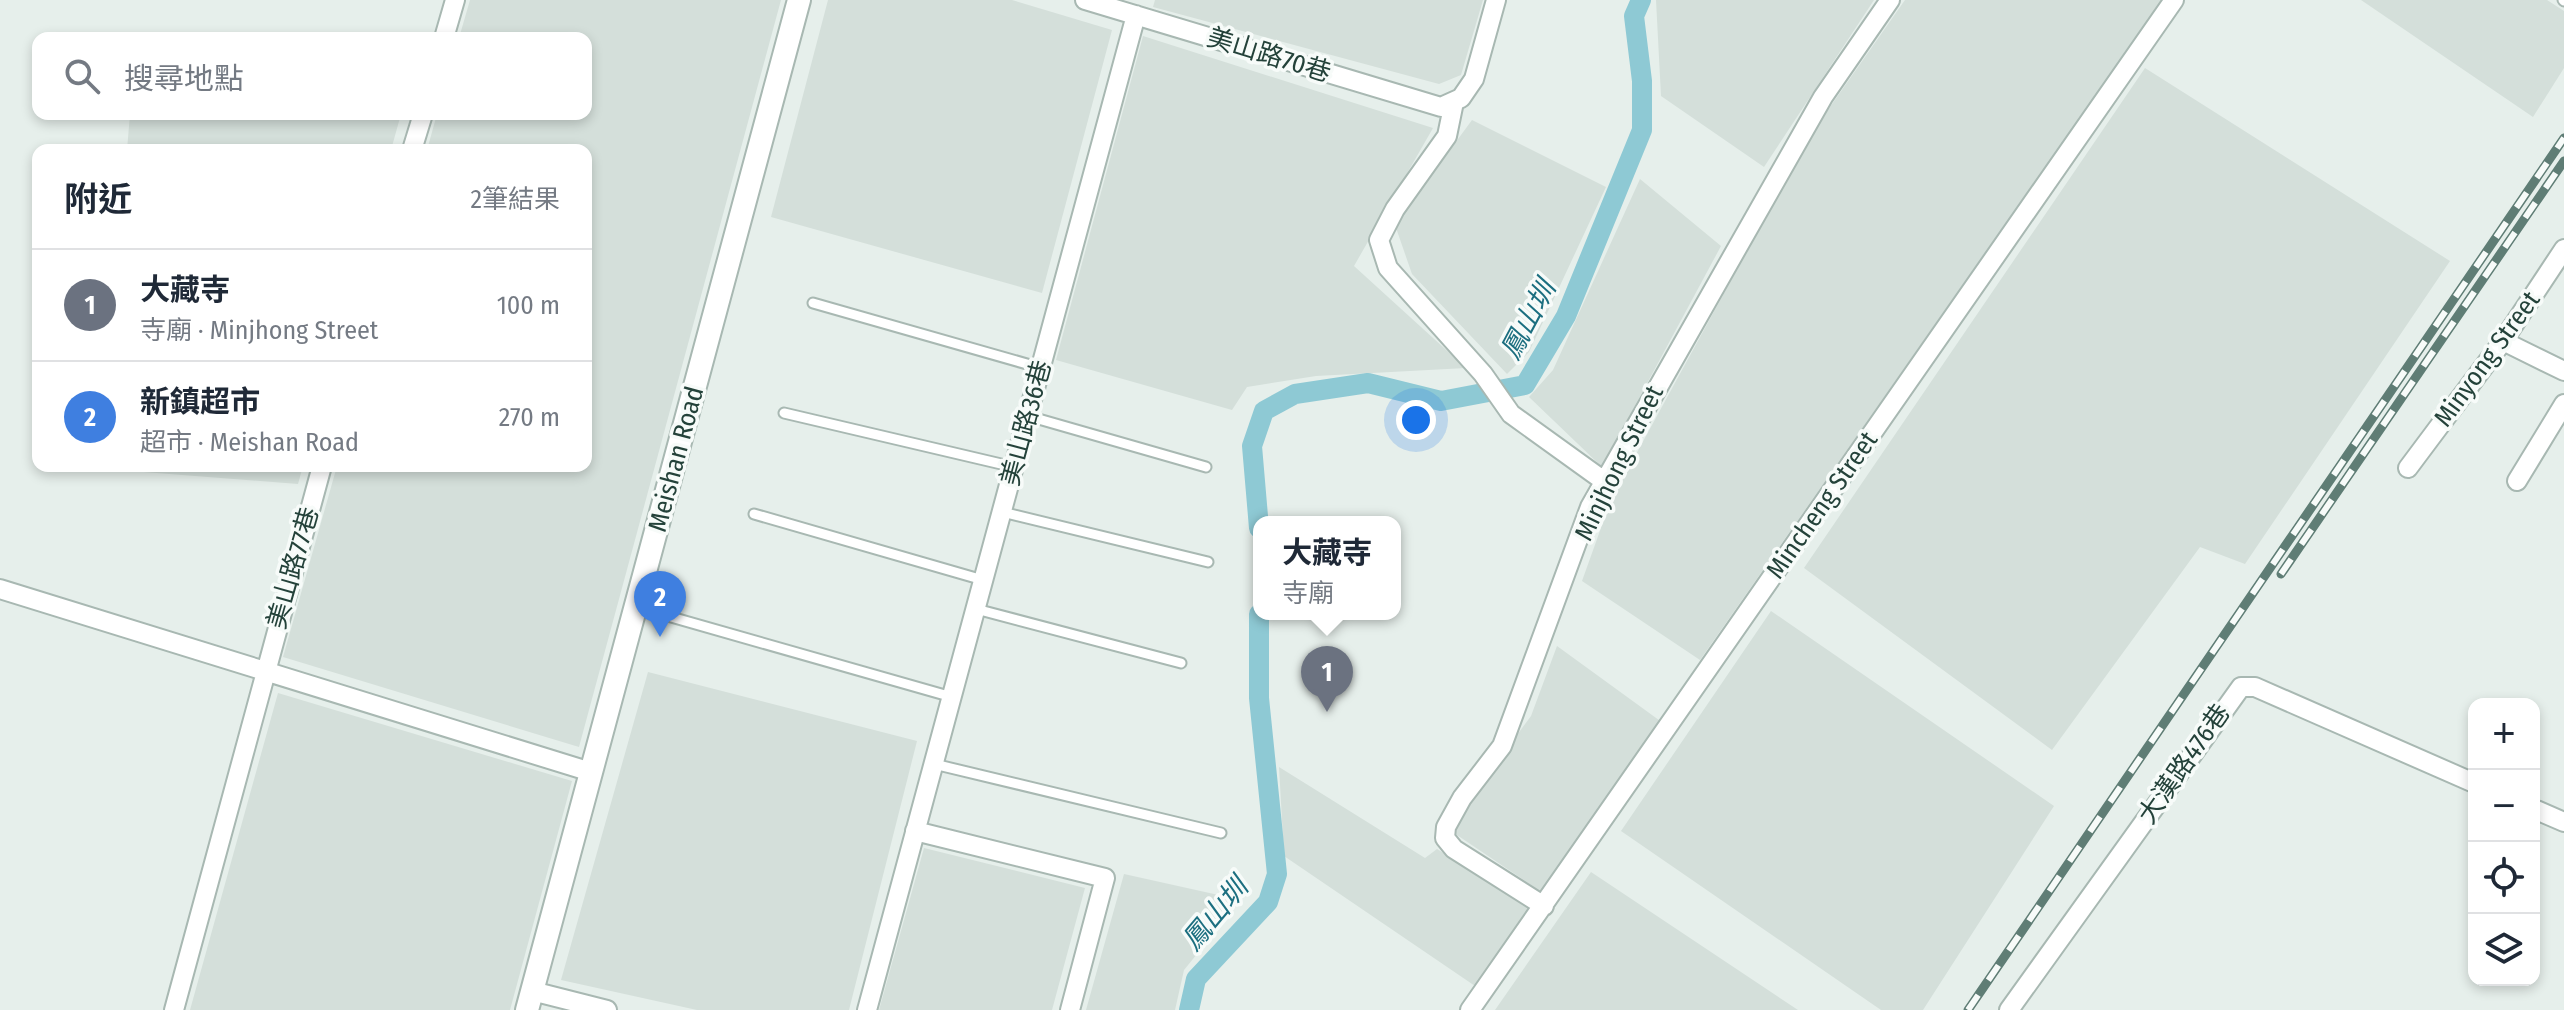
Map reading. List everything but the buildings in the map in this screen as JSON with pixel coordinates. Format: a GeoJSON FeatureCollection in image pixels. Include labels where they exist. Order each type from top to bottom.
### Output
{"type":"FeatureCollection","features":[{"type":"Feature","properties":{"kind":"street"},"geometry":{"type":"LineString","coordinates":[[446,32],[455,0]]}},
{"type":"Feature","properties":{"kind":"street","name":"Meishan Road"},"geometry":{"type":"LineString","coordinates":[[530,1001],[799,0]]}},
{"type":"Feature","properties":{"kind":"street","name":"美山路70巷"},"geometry":{"type":"LineString","coordinates":[[1085,0],[1441,107],[1454,102]]}},
{"type":"Feature","properties":{"kind":"street"},"geometry":{"type":"LineString","coordinates":[[1496,0],[1474,79],[1461,98],[1454,102],[1447,136],[1395,209],[1379,240],[1388,268],[1483,374],[1511,414],[1604,481]]}},
{"type":"Feature","properties":{"kind":"street","name":"Minjhong Street"},"geometry":{"type":"LineString","coordinates":[[1544,906],[1454,849],[1445,838],[1446,827],[1462,798],[1502,746],[1590,507],[1823,97],[1890,0]]}},
{"type":"Feature","properties":{"kind":"street","name":"Mincheng Street"},"geometry":{"type":"LineString","coordinates":[[1470,1010],[2174,0]]}},
{"type":"Feature","properties":{"kind":"street","name":"美山路36巷"},"geometry":{"type":"LineString","coordinates":[[867,1010],[1136,15]]}},
{"type":"Feature","properties":{"kind":"street"},"geometry":{"type":"LineString","coordinates":[[414,144],[421,120]]}},
{"type":"Feature","properties":{"kind":"street","name":"Minyong Street"},"geometry":{"type":"LineString","coordinates":[[2408,468],[2503,341],[2564,249]]}},
{"type":"Feature","properties":{"kind":"street"},"geometry":{"type":"LineString","coordinates":[[2503,341],[2564,371]]}},
{"type":"Feature","properties":{"kind":"street"},"geometry":{"type":"LineString","coordinates":[[2517,481],[2564,404]]}},
{"type":"Feature","properties":{"kind":"street","name":"美山路77巷"},"geometry":{"type":"LineString","coordinates":[[174,1010],[320,472]]}},
{"type":"Feature","properties":{"kind":"street"},"geometry":{"type":"LineString","coordinates":[[0,589],[591,772]]}},
{"type":"Feature","properties":{"kind":"street","name":"大漢路476巷"},"geometry":{"type":"LineString","coordinates":[[2009,1010],[2241,687],[2255,687],[2468,780]]}},
{"type":"Feature","properties":{"kind":"street"},"geometry":{"type":"LineString","coordinates":[[2540,812],[2564,822]]}},
{"type":"Feature","properties":{"kind":"street"},"geometry":{"type":"LineString","coordinates":[[915,831],[1105,878],[1070,1010]]}},
{"type":"Feature","properties":{"kind":"street"},"geometry":{"type":"LineString","coordinates":[[530,1001],[607,1010]]}},
{"type":"Feature","properties":{"kind":"lane"},"geometry":{"type":"LineString","coordinates":[[813,303],[1041,368]]}},
{"type":"Feature","properties":{"kind":"lane"},"geometry":{"type":"LineString","coordinates":[[784,413],[1014,467]]}},
{"type":"Feature","properties":{"kind":"lane"},"geometry":{"type":"LineString","coordinates":[[1028,416],[1206,467]]}},
{"type":"Feature","properties":{"kind":"lane"},"geometry":{"type":"LineString","coordinates":[[1002,512],[1208,562]]}},
{"type":"Feature","properties":{"kind":"lane"},"geometry":{"type":"LineString","coordinates":[[754,514],[983,580]]}},
{"type":"Feature","properties":{"kind":"lane"},"geometry":{"type":"LineString","coordinates":[[636,607],[952,697]]}},
{"type":"Feature","properties":{"kind":"lane"},"geometry":{"type":"LineString","coordinates":[[976,609],[1181,663]]}},
{"type":"Feature","properties":{"kind":"lane"},"geometry":{"type":"LineString","coordinates":[[934,764],[1221,833]]}},
{"type":"Feature","properties":{"kind":"shaded area"},"geometry":{"type":"Polygon","coordinates":[[[470,0],[781,0],[579,747],[283,657],[335,472],[592,472],[592,144],[429,144],[435,120],[592,120],[592,32],[461,32],[470,0]]]}},
{"type":"Feature","properties":{"kind":"shaded area"},"geometry":{"type":"Polygon","coordinates":[[[828,0],[1012,0],[1112,30],[1042,293],[771,217],[828,0]]]}},
{"type":"Feature","properties":{"kind":"shaded area"},"geometry":{"type":"Polygon","coordinates":[[[1155,0],[1483,0],[1461,75],[1439,84],[1153,7],[1155,0]]]}},
{"type":"Feature","properties":{"kind":"shaded area"},"geometry":{"type":"Polygon","coordinates":[[[1656,0],[1874,0],[1764,167],[1661,96],[1656,0]]]}},
{"type":"Feature","properties":{"kind":"shaded area"},"geometry":{"type":"Polygon","coordinates":[[[1905,0],[2162,0],[1700,660],[1582,581],[1611,500],[1811,134],[1905,0]]]}},
{"type":"Feature","properties":{"kind":"shaded area"},"geometry":{"type":"Polygon","coordinates":[[[2361,0],[2547,0],[2564,11],[2564,68],[2533,117],[2361,0]]]}},
{"type":"Feature","properties":{"kind":"shaded area"},"geometry":{"type":"Polygon","coordinates":[[[1143,36],[1433,128],[1354,266],[1466,368],[1316,376],[1247,387],[1232,410],[1056,360],[1143,36]]]}},
{"type":"Feature","properties":{"kind":"shaded area"},"geometry":{"type":"Polygon","coordinates":[[[2145,68],[2450,261],[2245,564],[2200,547],[2052,750],[1804,568],[2145,68]]]}},
{"type":"Feature","properties":{"kind":"shaded area"},"geometry":{"type":"Polygon","coordinates":[[[130,120],[399,120],[393,144],[128,144],[130,120]]]}},
{"type":"Feature","properties":{"kind":"shaded area"},"geometry":{"type":"Polygon","coordinates":[[[1472,120],[1606,187],[1529,352],[1507,374],[1412,274],[1395,225],[1472,120]]]}},
{"type":"Feature","properties":{"kind":"shaded area"},"geometry":{"type":"Polygon","coordinates":[[[1640,179],[1721,246],[1602,467],[1529,397],[1553,370],[1640,179]]]}},
{"type":"Feature","properties":{"kind":"shaded area"},"geometry":{"type":"Polygon","coordinates":[[[144,472],[301,472],[298,484],[144,472]]]}},
{"type":"Feature","properties":{"kind":"shaded area"},"geometry":{"type":"Polygon","coordinates":[[[1771,611],[2054,806],[1923,1010],[1881,1010],[1621,831],[1771,611]]]}},
{"type":"Feature","properties":{"kind":"shaded area"},"geometry":{"type":"Polygon","coordinates":[[[1557,646],[1663,723],[1543,893],[1451,831],[1455,819],[1531,716],[1557,646]]]}},
{"type":"Feature","properties":{"kind":"shaded area"},"geometry":{"type":"Polygon","coordinates":[[[648,672],[917,741],[849,1010],[697,1010],[561,980],[648,672]]]}},
{"type":"Feature","properties":{"kind":"shaded area"},"geometry":{"type":"Polygon","coordinates":[[[278,693],[572,781],[510,1010],[190,1010],[278,693]]]}},
{"type":"Feature","properties":{"kind":"shaded area"},"geometry":{"type":"Polygon","coordinates":[[[1279,767],[1425,858],[1437,849],[1534,909],[1478,988],[1284,856],[1279,767]]]}},
{"type":"Feature","properties":{"kind":"shaded area"},"geometry":{"type":"Polygon","coordinates":[[[924,848],[1085,888],[1052,1010],[879,1010],[924,848]]]}},
{"type":"Feature","properties":{"kind":"shaded area"},"geometry":{"type":"Polygon","coordinates":[[[1591,872],[1798,1010],[1495,1010],[1591,872]]]}},
{"type":"Feature","properties":{"kind":"shaded area"},"geometry":{"type":"Polygon","coordinates":[[[1124,874],[1241,900],[1184,970],[1175,1010],[1086,1010],[1124,874]]]}},
{"type":"Feature","properties":{"kind":"waterway","name":"鳳山圳"},"geometry":{"type":"LineString","coordinates":[[1258,516],[1252,446],[1264,411],[1295,394],[1368,383],[1441,401],[1525,385],[1566,316],[1642,130],[1642,81],[1634,16],[1641,0]]}},
{"type":"Feature","properties":{"kind":"waterway","name":"鳳山圳"},"geometry":{"type":"LineString","coordinates":[[1189,1010],[1196,979],[1268,902],[1277,874],[1259,698],[1259,620]]}},
{"type":"Feature","properties":{"kind":"railway"},"geometry":{"type":"LineString","coordinates":[[1968,1010],[2564,138]]}},
{"type":"Feature","properties":{"kind":"railway"},"geometry":{"type":"LineString","coordinates":[[2281,574],[2564,161]]}},
{"type":"Feature","properties":{"kind":"place","name":"新鎮超市"},"geometry":{"type":"Point","coordinates":[660,637]}},
{"type":"Feature","properties":{"kind":"place","name":"大藏寺"},"geometry":{"type":"Point","coordinates":[1327,712]}}]}
